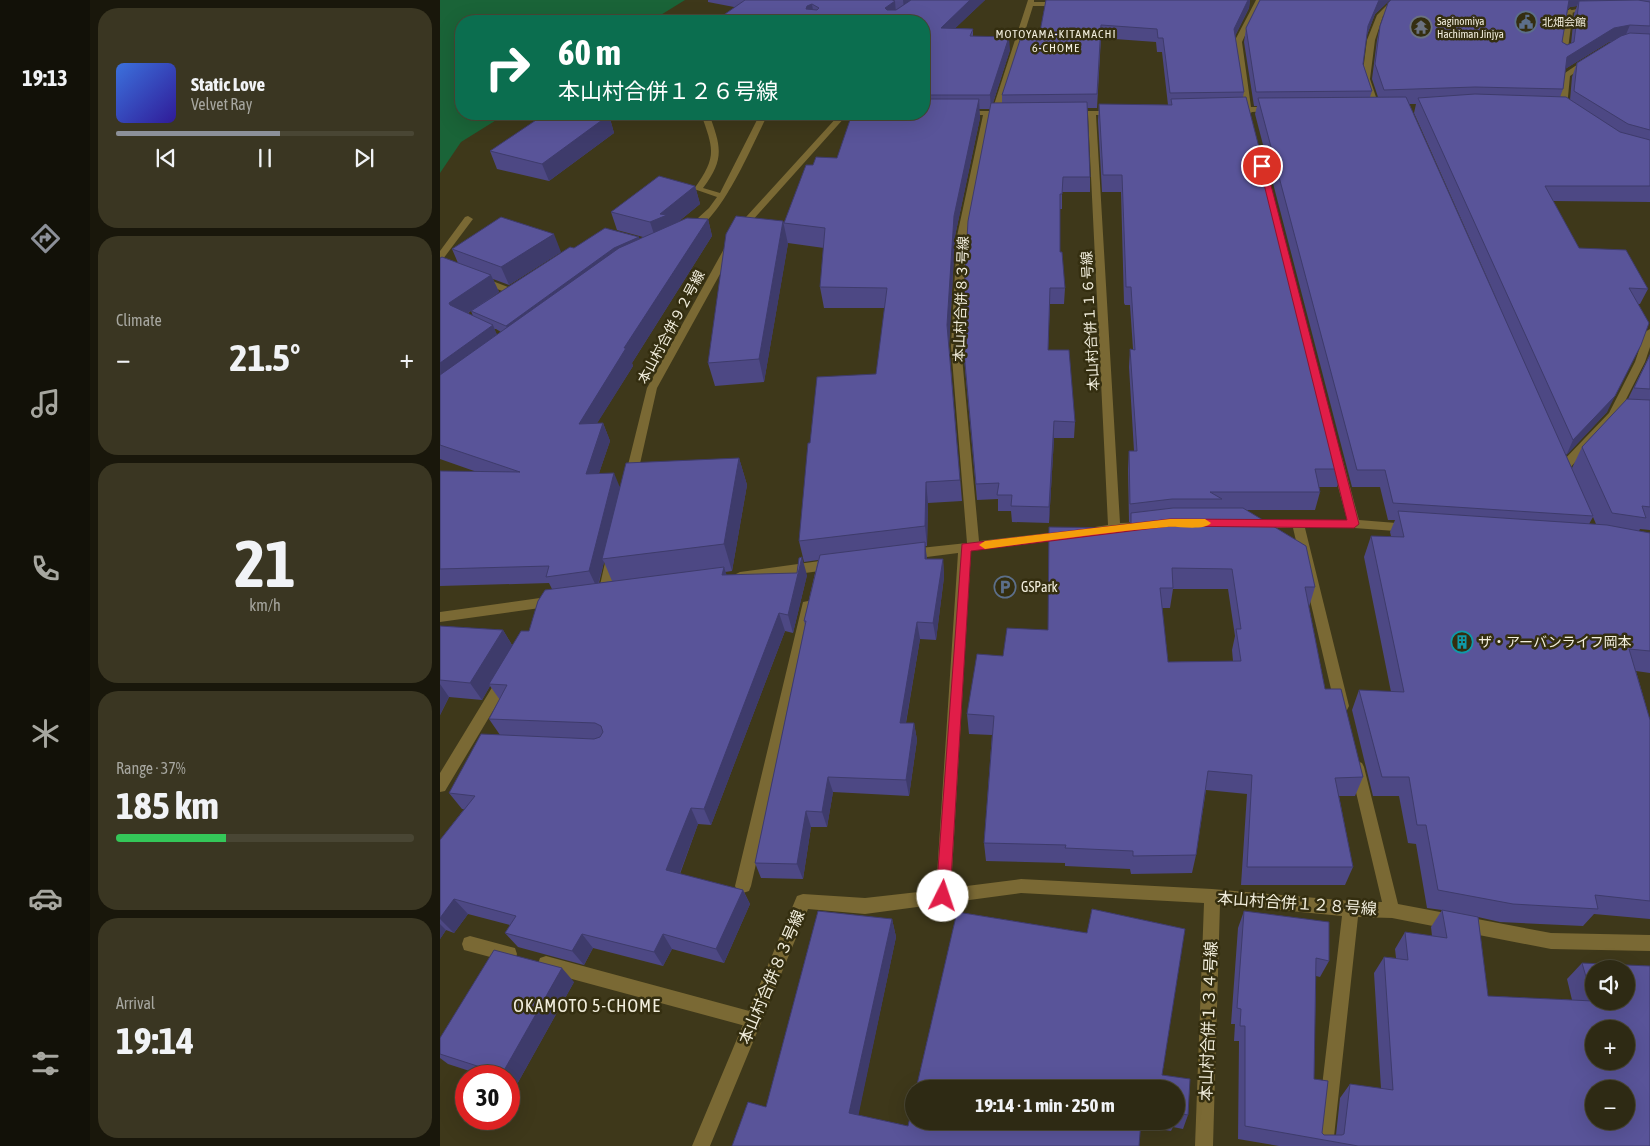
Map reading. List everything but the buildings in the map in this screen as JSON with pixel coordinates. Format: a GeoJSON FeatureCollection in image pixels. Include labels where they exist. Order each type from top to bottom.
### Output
{"type":"FeatureCollection","features":[{"type":"Feature","properties":{"kind":"street"},"geometry":{"type":"LineString","coordinates":[[1366,109],[1380,109],[1366,79],[1372,40],[1380,15],[1396,0]]}},
{"type":"Feature","properties":{"kind":"street"},"geometry":{"type":"LineString","coordinates":[[1030,2],[1069,4]]}},
{"type":"Feature","properties":{"kind":"street","name":"本山村合併８３号線"},"geometry":{"type":"LineString","coordinates":[[701,1146],[803,901],[865,906],[943,896],[969,547],[956,346],[962,236],[991,113],[1030,2]]}},
{"type":"Feature","properties":{"kind":"street"},"geometry":{"type":"LineString","coordinates":[[1249,114],[1238,42],[1254,2]]}},
{"type":"Feature","properties":{"kind":"street"},"geometry":{"type":"LineString","coordinates":[[1563,56],[1570,11],[1603,7]]}},
{"type":"Feature","properties":{"kind":"street"},"geometry":{"type":"LineString","coordinates":[[1554,108],[1567,110],[1566,75],[1598,55]]}},
{"type":"Feature","properties":{"kind":"street"},"geometry":{"type":"LineString","coordinates":[[1218,110],[1249,114],[1277,109]]}},
{"type":"Feature","properties":{"kind":"street"},"geometry":{"type":"LineString","coordinates":[[958,114],[1014,113]]}},
{"type":"Feature","properties":{"kind":"street"},"geometry":{"type":"LineString","coordinates":[[1063,113],[1121,113]]}},
{"type":"Feature","properties":{"kind":"street","name":"本山村合併１１６号線"},"geometry":{"type":"LineString","coordinates":[[1092,114],[1114,528]]}},
{"type":"Feature","properties":{"kind":"street"},"geometry":{"type":"LineString","coordinates":[[707,120],[718,148],[711,173],[698,189],[723,196]]}},
{"type":"Feature","properties":{"kind":"street"},"geometry":{"type":"LineString","coordinates":[[680,235],[688,231],[712,210],[723,196],[761,120]]}},
{"type":"Feature","properties":{"kind":"street","name":"本山村合併９２号線"},"geometry":{"type":"LineString","coordinates":[[628,491],[652,388],[742,226],[836,120]]}},
{"type":"Feature","properties":{"kind":"street"},"geometry":{"type":"LineString","coordinates":[[440,257],[468,219]]}},
{"type":"Feature","properties":{"kind":"street"},"geometry":{"type":"LineString","coordinates":[[475,278],[510,291]]}},
{"type":"Feature","properties":{"kind":"street"},"geometry":{"type":"LineString","coordinates":[[1564,467],[1617,415],[1640,362],[1650,332]]}},
{"type":"Feature","properties":{"kind":"street"},"geometry":{"type":"LineString","coordinates":[[1334,447],[1354,524]]}},
{"type":"Feature","properties":{"kind":"street"},"geometry":{"type":"LineString","coordinates":[[896,556],[1160,523]]}},
{"type":"Feature","properties":{"kind":"street"},"geometry":{"type":"LineString","coordinates":[[1239,524],[1354,524],[1421,529]]}},
{"type":"Feature","properties":{"kind":"street"},"geometry":{"type":"LineString","coordinates":[[1298,525],[1345,718]]}},
{"type":"Feature","properties":{"kind":"street"},"geometry":{"type":"LineString","coordinates":[[604,594],[615,547]]}},
{"type":"Feature","properties":{"kind":"street"},"geometry":{"type":"LineString","coordinates":[[730,578],[816,572],[847,563]]}},
{"type":"Feature","properties":{"kind":"street"},"geometry":{"type":"LineString","coordinates":[[743,886],[810,596]]}},
{"type":"Feature","properties":{"kind":"street"},"geometry":{"type":"LineString","coordinates":[[440,617],[567,599]]}},
{"type":"Feature","properties":{"kind":"street"},"geometry":{"type":"LineString","coordinates":[[539,618],[549,602]]}},
{"type":"Feature","properties":{"kind":"street"},"geometry":{"type":"LineString","coordinates":[[440,786],[473,742],[511,668]]}},
{"type":"Feature","properties":{"kind":"street"},"geometry":{"type":"LineString","coordinates":[[1355,756],[1392,910]]}},
{"type":"Feature","properties":{"kind":"street","name":"本山村合併１２８号線"},"geometry":{"type":"LineString","coordinates":[[943,896],[1021,886],[1212,896],[1392,910],[1550,941],[1650,943]]}},
{"type":"Feature","properties":{"kind":"street","name":"本山村合併１３４号線"},"geometry":{"type":"LineString","coordinates":[[1204,1146],[1212,896]]}},
{"type":"Feature","properties":{"kind":"street"},"geometry":{"type":"LineString","coordinates":[[1324,1146],[1351,908]]}},
{"type":"Feature","properties":{"kind":"street"},"geometry":{"type":"LineString","coordinates":[[470,944],[753,1020]]}},
{"type":"Feature","properties":{"kind":"green space"},"geometry":{"type":"Polygon","coordinates":[[[440,0],[685,0],[661,15],[455,15],[455,120],[496,120],[461,142],[440,173],[440,0]]]}},
{"type":"Feature","properties":{"kind":"slow traffic"},"geometry":{"type":"LineString","coordinates":[[985,545],[1170,522],[1205,523]]}},
{"type":"Feature","properties":{"kind":"place","name":"北畑会館"},"geometry":{"type":"Point","coordinates":[1526,22]}},
{"type":"Feature","properties":{"kind":"place","name":"Saginomiya Hachiman Jinjya"},"geometry":{"type":"Point","coordinates":[1421,27]}},
{"type":"Feature","properties":{"kind":"place","name":"GSPark"},"geometry":{"type":"Point","coordinates":[1005,587]}},
{"type":"Feature","properties":{"kind":"place","name":"ザ・アーバンライフ岡本"},"geometry":{"type":"Point","coordinates":[1462,642]}},
{"type":"Feature","properties":{"kind":"district","name":"MOTOYAMA-KITAMACHI 6-CHOME"},"geometry":{"type":"Point","coordinates":[1056,41]}},
{"type":"Feature","properties":{"kind":"district","name":"OKAMOTO 5-CHOME"},"geometry":{"type":"Point","coordinates":[587,1006]}},
{"type":"Feature","properties":{"kind":"route"},"geometry":{"type":"LineString","coordinates":[[943,896],[966,547],[1170,522],[1298,525],[1354,524],[1262,166]]}}]}
